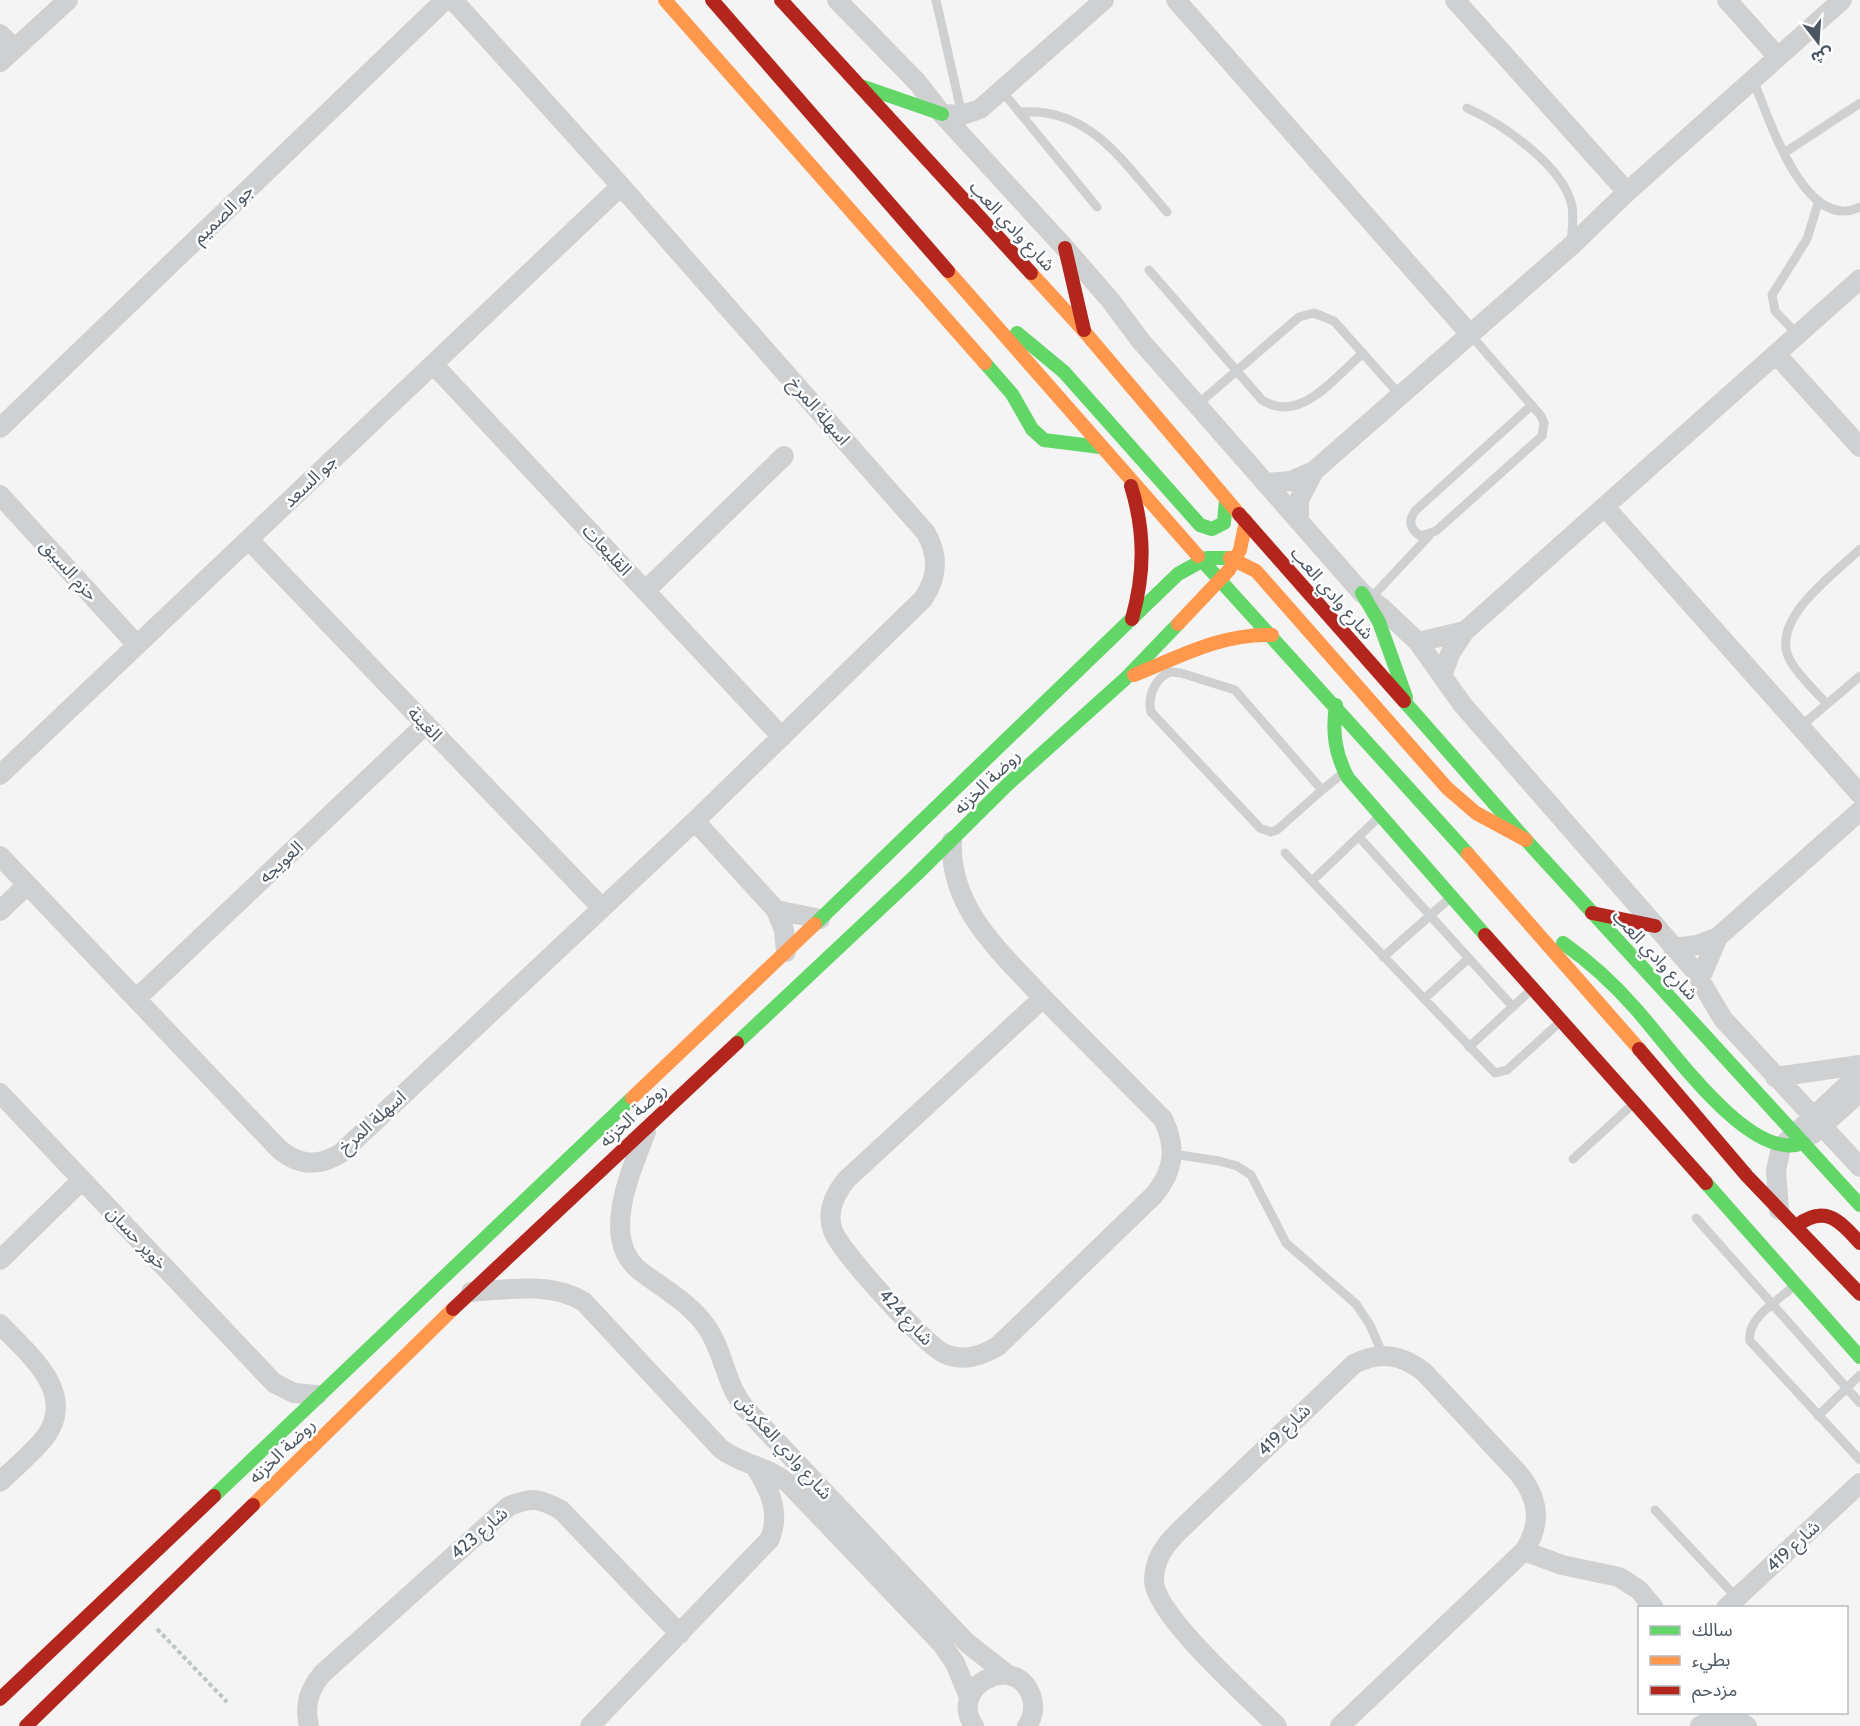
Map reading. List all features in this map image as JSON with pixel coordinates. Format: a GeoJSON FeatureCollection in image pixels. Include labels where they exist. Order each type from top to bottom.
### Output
{"type":"FeatureCollection","features":[{"type":"Feature","properties":{"kind":"street"},"geometry":{"type":"LineString","coordinates":[[0,62],[68,0]]}},
{"type":"Feature","properties":{"kind":"street","name":"جو الصميم"},"geometry":{"type":"LineString","coordinates":[[0,428],[446,0]]}},
{"type":"Feature","properties":{"kind":"street","name":"اسهلة المرخ"},"geometry":{"type":"LineString","coordinates":[[0,856],[287,1156],[306,1163],[319,1163],[341,1153],[695,821],[923,599],[934,578],[936,567],[932,543],[926,533],[621,186],[453,0]]}},
{"type":"Feature","properties":{"kind":"street"},"geometry":{"type":"LineString","coordinates":[[665,0],[1012,394],[1037,435],[1051,442],[1100,447]]}},
{"type":"Feature","properties":{"kind":"street"},"geometry":{"type":"LineString","coordinates":[[712,0],[1128,479],[1336,705],[1538,930],[1779,1210],[1860,1294]]}},
{"type":"Feature","properties":{"kind":"street","name":"شارع وادي العب"},"geometry":{"type":"LineString","coordinates":[[781,0],[1084,332],[1412,713],[1792,1141],[1860,1205]]}},
{"type":"Feature","properties":{"kind":"street"},"geometry":{"type":"LineString","coordinates":[[837,0],[918,83],[961,113],[972,148],[1065,248],[1197,405],[1366,596],[1418,642],[1462,704],[1701,979],[1718,1013],[1860,1167]]}},
{"type":"Feature","properties":{"kind":"street"},"geometry":{"type":"LineString","coordinates":[[856,84],[961,113],[1002,91],[1104,0]]}},
{"type":"Feature","properties":{"kind":"street"},"geometry":{"type":"LineString","coordinates":[[1176,0],[1468,333]]}},
{"type":"Feature","properties":{"kind":"street"},"geometry":{"type":"LineString","coordinates":[[1455,0],[1627,192]]}},
{"type":"Feature","properties":{"kind":"street"},"geometry":{"type":"LineString","coordinates":[[1727,0],[1778,57]]}},
{"type":"Feature","properties":{"kind":"street"},"geometry":{"type":"LineString","coordinates":[[1299,521],[1302,489],[1314,471],[1468,333],[1571,246],[1627,192],[1842,0]]}},
{"type":"Feature","properties":{"kind":"street"},"geometry":{"type":"LineString","coordinates":[[0,34],[14,48]]}},
{"type":"Feature","properties":{"kind":"street"},"geometry":{"type":"LineString","coordinates":[[756,105],[813,116]]}},
{"type":"Feature","properties":{"kind":"street"},"geometry":{"type":"LineString","coordinates":[[961,113],[972,148]]}},
{"type":"Feature","properties":{"kind":"street","name":"جو السعد"},"geometry":{"type":"LineString","coordinates":[[0,776],[621,186]]}},
{"type":"Feature","properties":{"kind":"street"},"geometry":{"type":"LineString","coordinates":[[1065,248],[1084,332]]}},
{"type":"Feature","properties":{"kind":"street"},"geometry":{"type":"LineString","coordinates":[[1442,675],[1451,652],[1465,631],[1860,279]]}},
{"type":"Feature","properties":{"kind":"street"},"geometry":{"type":"LineString","coordinates":[[985,314],[1035,346],[1064,372],[1200,525],[1212,529],[1224,523],[1227,511],[1226,499]]}},
{"type":"Feature","properties":{"kind":"street"},"geometry":{"type":"LineString","coordinates":[[1776,354],[1860,447]]}},
{"type":"Feature","properties":{"kind":"street","name":"القليعات"},"geometry":{"type":"LineString","coordinates":[[433,364],[782,737]]}},
{"type":"Feature","properties":{"kind":"street"},"geometry":{"type":"LineString","coordinates":[[645,591],[784,456]]}},
{"type":"Feature","properties":{"kind":"street"},"geometry":{"type":"LineString","coordinates":[[1266,483],[1291,481],[1314,471]]}},
{"type":"Feature","properties":{"kind":"street"},"geometry":{"type":"LineString","coordinates":[[1128,479],[1140,518],[1143,549],[1142,580],[1131,620]]}},
{"type":"Feature","properties":{"kind":"street","name":"حزم السيق"},"geometry":{"type":"LineString","coordinates":[[0,495],[137,645]]}},
{"type":"Feature","properties":{"kind":"street"},"geometry":{"type":"LineString","coordinates":[[1605,507],[1860,794]]}},
{"type":"Feature","properties":{"kind":"street","name":"روضة الخزنه"},"geometry":{"type":"LineString","coordinates":[[0,1699],[284,1426],[820,919],[995,774],[1125,679],[1221,579],[1236,560],[1246,521]]}},
{"type":"Feature","properties":{"kind":"street","name":"الغينة"},"geometry":{"type":"LineString","coordinates":[[249,540],[602,908]]}},
{"type":"Feature","properties":{"kind":"street"},"geometry":{"type":"LineString","coordinates":[[1201,558],[1224,556],[1236,560],[1264,579],[1447,788],[1476,813],[1526,840]]}},
{"type":"Feature","properties":{"kind":"street","name":"روضة الخزنه"},"geometry":{"type":"LineString","coordinates":[[26,1726],[471,1292],[952,841],[995,774],[1131,620],[1178,574],[1201,558]]}},
{"type":"Feature","properties":{"kind":"street"},"geometry":{"type":"LineString","coordinates":[[1366,596],[1379,622],[1412,713]]}},
{"type":"Feature","properties":{"kind":"street"},"geometry":{"type":"LineString","coordinates":[[1418,642],[1465,631]]}},
{"type":"Feature","properties":{"kind":"street"},"geometry":{"type":"LineString","coordinates":[[1125,679],[1226,638],[1248,634],[1272,635]]}},
{"type":"Feature","properties":{"kind":"street"},"geometry":{"type":"LineString","coordinates":[[1336,705],[1333,740],[1344,772],[1380,816],[1860,1357]]}},
{"type":"Feature","properties":{"kind":"street","name":"العويجه"},"geometry":{"type":"LineString","coordinates":[[136,999],[426,724]]}},
{"type":"Feature","properties":{"kind":"street"},"geometry":{"type":"LineString","coordinates":[[1673,948],[1697,945],[1718,937],[1860,811]]}},
{"type":"Feature","properties":{"kind":"street"},"geometry":{"type":"LineString","coordinates":[[695,821],[776,910],[784,930],[786,952]]}},
{"type":"Feature","properties":{"kind":"street"},"geometry":{"type":"LineString","coordinates":[[952,841],[952,865],[958,888],[976,924],[1043,998],[1163,1119],[1170,1134],[1173,1154]]}},
{"type":"Feature","properties":{"kind":"street"},"geometry":{"type":"LineString","coordinates":[[916,875],[934,875],[958,888]]}},
{"type":"Feature","properties":{"kind":"street"},"geometry":{"type":"LineString","coordinates":[[0,911],[27,885]]}},
{"type":"Feature","properties":{"kind":"street"},"geometry":{"type":"LineString","coordinates":[[776,910],[820,919]]}},
{"type":"Feature","properties":{"kind":"street"},"geometry":{"type":"LineString","coordinates":[[1592,914],[1655,926]]}},
{"type":"Feature","properties":{"kind":"street"},"geometry":{"type":"LineString","coordinates":[[1538,930],[1557,939],[1592,964],[1734,1120],[1763,1139],[1792,1141]]}},
{"type":"Feature","properties":{"kind":"street"},"geometry":{"type":"LineString","coordinates":[[1701,979],[1718,937]]}},
{"type":"Feature","properties":{"kind":"street","name":"شارع 424"},"geometry":{"type":"LineString","coordinates":[[1043,998],[838,1191],[830,1217],[838,1243],[934,1348],[946,1355],[973,1357],[998,1346],[1154,1195],[1164,1182],[1173,1154]]}},
{"type":"Feature","properties":{"kind":"street"},"geometry":{"type":"LineString","coordinates":[[1775,1077],[1860,1065]]}},
{"type":"Feature","properties":{"kind":"street"},"geometry":{"type":"LineString","coordinates":[[1817,1122],[1860,1073]]}},
{"type":"Feature","properties":{"kind":"street"},"geometry":{"type":"LineString","coordinates":[[1779,1210],[1776,1171],[1792,1141],[1860,1092]]}},
{"type":"Feature","properties":{"kind":"street"},"geometry":{"type":"LineString","coordinates":[[1860,1092],[1860,1101]]}},
{"type":"Feature","properties":{"kind":"street","name":"خوير حسان"},"geometry":{"type":"LineString","coordinates":[[0,1093],[274,1383],[294,1393],[317,1395]]}},
{"type":"Feature","properties":{"kind":"street","name":"شارع وادي العكرش"},"geometry":{"type":"LineString","coordinates":[[650,1123],[636,1156],[622,1212],[621,1240],[627,1258],[695,1312],[720,1352],[736,1396],[745,1408],[968,1642],[1008,1675],[1025,1685],[1033,1702],[1034,1722]]}},
{"type":"Feature","properties":{"kind":"street"},"geometry":{"type":"LineString","coordinates":[[0,1260],[82,1180]]}},
{"type":"Feature","properties":{"kind":"street"},"geometry":{"type":"LineString","coordinates":[[1796,1226],[1805,1218],[1816,1214],[1827,1215],[1838,1219],[1860,1244]]}},
{"type":"Feature","properties":{"kind":"street"},"geometry":{"type":"LineString","coordinates":[[471,1292],[542,1290],[574,1296],[593,1310],[721,1449],[731,1456],[770,1470],[789,1484],[941,1643],[955,1663],[968,1716]]}},
{"type":"Feature","properties":{"kind":"street"},"geometry":{"type":"LineString","coordinates":[[0,1324],[44,1370],[50,1380],[56,1402],[55,1414],[46,1436],[0,1482]]}},
{"type":"Feature","properties":{"kind":"street"},"geometry":{"type":"LineString","coordinates":[[1340,1726],[1524,1551],[1533,1538],[1537,1521],[1536,1504],[1530,1487],[1424,1372],[1412,1362],[1383,1355]]}},
{"type":"Feature","properties":{"kind":"street","name":"شارع 419"},"geometry":{"type":"LineString","coordinates":[[1277,1726],[1174,1622],[1159,1602],[1154,1583],[1155,1565],[1162,1550],[1180,1530],[1342,1374],[1368,1357],[1383,1355]]}},
{"type":"Feature","properties":{"kind":"street","name":"خوير حسان"},"geometry":{"type":"LineString","coordinates":[[274,1383],[282,1404],[284,1426]]}},
{"type":"Feature","properties":{"kind":"street"},"geometry":{"type":"LineString","coordinates":[[590,1726],[770,1539],[775,1526],[773,1501],[754,1465]]}},
{"type":"Feature","properties":{"kind":"street","name":"شارع 419"},"geometry":{"type":"LineString","coordinates":[[1731,1603],[1860,1483]]}},
{"type":"Feature","properties":{"kind":"street","name":"شارع 423"},"geometry":{"type":"LineString","coordinates":[[309,1726],[306,1705],[309,1693],[322,1674],[509,1506],[530,1498],[546,1502],[561,1510],[680,1634]]}},
{"type":"Feature","properties":{"kind":"street"},"geometry":{"type":"LineString","coordinates":[[1524,1551],[1562,1565],[1619,1577],[1639,1590],[1652,1606]]}},
{"type":"Feature","properties":{"kind":"street"},"geometry":{"type":"LineString","coordinates":[[968,1716],[980,1681],[989,1676],[1008,1675]]}},
{"type":"Feature","properties":{"kind":"street"},"geometry":{"type":"LineString","coordinates":[[1700,1726],[1717,1719],[1738,1720]]}},
{"type":"Feature","properties":{"kind":"lane"},"geometry":{"type":"LineString","coordinates":[[936,0],[961,113]]}},
{"type":"Feature","properties":{"kind":"lane"},"geometry":{"type":"LineString","coordinates":[[1752,79],[1784,153],[1804,188],[1818,203],[1842,211],[1860,207]]}},
{"type":"Feature","properties":{"kind":"lane"},"geometry":{"type":"LineString","coordinates":[[1002,91],[1096,207]]}},
{"type":"Feature","properties":{"kind":"lane"},"geometry":{"type":"LineString","coordinates":[[1784,153],[1860,103]]}},
{"type":"Feature","properties":{"kind":"lane"},"geometry":{"type":"LineString","coordinates":[[1467,108],[1511,134],[1540,158],[1561,182],[1572,206],[1571,246]]}},
{"type":"Feature","properties":{"kind":"lane"},"geometry":{"type":"LineString","coordinates":[[1020,112],[1051,112],[1081,123],[1105,143],[1167,212]]}},
{"type":"Feature","properties":{"kind":"lane"},"geometry":{"type":"LineString","coordinates":[[1798,335],[1775,311],[1772,295],[1807,239],[1818,203]]}},
{"type":"Feature","properties":{"kind":"lane"},"geometry":{"type":"LineString","coordinates":[[1149,270],[1262,400],[1270,405],[1287,409],[1303,404],[1363,353]]}},
{"type":"Feature","properties":{"kind":"lane"},"geometry":{"type":"LineString","coordinates":[[1197,405],[1299,317],[1314,313],[1334,321],[1400,394]]}},
{"type":"Feature","properties":{"kind":"lane"},"geometry":{"type":"LineString","coordinates":[[1366,596],[1429,536],[1539,441],[1544,423],[1532,405],[1468,333]]}},
{"type":"Feature","properties":{"kind":"lane"},"geometry":{"type":"LineString","coordinates":[[1429,536],[1421,536],[1414,531],[1410,524],[1411,516],[1532,405]]}},
{"type":"Feature","properties":{"kind":"lane"},"geometry":{"type":"LineString","coordinates":[[1827,704],[1790,661],[1785,645],[1786,628],[1794,614],[1860,549]]}},
{"type":"Feature","properties":{"kind":"lane"},"geometry":{"type":"LineString","coordinates":[[1323,790],[1235,690],[1175,672],[1164,674],[1156,682],[1149,702],[1153,716],[1265,831],[1277,830],[1344,772]]}},
{"type":"Feature","properties":{"kind":"lane"},"geometry":{"type":"LineString","coordinates":[[1800,726],[1860,676]]}},
{"type":"Feature","properties":{"kind":"lane"},"geometry":{"type":"LineString","coordinates":[[1312,881],[1380,816]]}},
{"type":"Feature","properties":{"kind":"lane"},"geometry":{"type":"LineString","coordinates":[[1359,837],[1513,1007]]}},
{"type":"Feature","properties":{"kind":"lane"},"geometry":{"type":"LineString","coordinates":[[1285,853],[1491,1070],[1499,1074],[1561,1020]]}},
{"type":"Feature","properties":{"kind":"lane"},"geometry":{"type":"LineString","coordinates":[[1383,957],[1452,897]]}},
{"type":"Feature","properties":{"kind":"lane"},"geometry":{"type":"LineString","coordinates":[[1424,999],[1469,958]]}},
{"type":"Feature","properties":{"kind":"lane"},"geometry":{"type":"LineString","coordinates":[[1469,1047],[1533,989]]}},
{"type":"Feature","properties":{"kind":"lane"},"geometry":{"type":"LineString","coordinates":[[1574,1159],[1634,1102]]}},
{"type":"Feature","properties":{"kind":"lane"},"geometry":{"type":"LineString","coordinates":[[1173,1154],[1228,1164],[1251,1175],[1286,1243],[1356,1304],[1370,1325],[1383,1355]]}},
{"type":"Feature","properties":{"kind":"lane"},"geometry":{"type":"LineString","coordinates":[[1696,1218],[1860,1403]]}},
{"type":"Feature","properties":{"kind":"lane"},"geometry":{"type":"LineString","coordinates":[[1796,1285],[1752,1326],[1750,1341],[1860,1460]]}},
{"type":"Feature","properties":{"kind":"lane"},"geometry":{"type":"LineString","coordinates":[[1818,1416],[1860,1375]]}},
{"type":"Feature","properties":{"kind":"lane"},"geometry":{"type":"LineString","coordinates":[[1655,1510],[1731,1603]]}},
{"type":"Feature","properties":{"kind":"path"},"geometry":{"type":"LineString","coordinates":[[142,1614],[227,1702]]}},
{"type":"Feature","properties":{"kind":"traffic: fast"},"geometry":{"type":"LineString","coordinates":[[861,86],[942,114]]}},
{"type":"Feature","properties":{"kind":"traffic: fast"},"geometry":{"type":"LineString","coordinates":[[1017,333],[1064,372],[1200,525],[1212,529],[1224,523],[1226,499]]}},
{"type":"Feature","properties":{"kind":"traffic: fast"},"geometry":{"type":"LineString","coordinates":[[985,363],[1012,394],[1032,429],[1044,440],[1100,447]]}},
{"type":"Feature","properties":{"kind":"traffic: fast"},"geometry":{"type":"LineString","coordinates":[[1198,556],[1468,854]]}},
{"type":"Feature","properties":{"kind":"traffic: fast"},"geometry":{"type":"LineString","coordinates":[[815,924],[1178,574],[1207,558],[1230,558]]}},
{"type":"Feature","properties":{"kind":"traffic: fast"},"geometry":{"type":"LineString","coordinates":[[1362,593],[1379,622],[1406,697]]}},
{"type":"Feature","properties":{"kind":"traffic: fast"},"geometry":{"type":"LineString","coordinates":[[737,1043],[916,875],[1007,785],[1125,679],[1178,624]]}},
{"type":"Feature","properties":{"kind":"traffic: fast"},"geometry":{"type":"LineString","coordinates":[[1404,701],[1526,840],[1860,1205]]}},
{"type":"Feature","properties":{"kind":"traffic: fast"},"geometry":{"type":"LineString","coordinates":[[1336,705],[1334,724],[1336,743],[1348,778],[1485,935]]}},
{"type":"Feature","properties":{"kind":"traffic: fast"},"geometry":{"type":"LineString","coordinates":[[1563,943],[1592,965],[1618,990],[1688,1072],[1735,1119],[1759,1136],[1782,1145],[1803,1143]]}},
{"type":"Feature","properties":{"kind":"traffic: fast"},"geometry":{"type":"LineString","coordinates":[[214,1496],[632,1098]]}},
{"type":"Feature","properties":{"kind":"traffic: fast"},"geometry":{"type":"LineString","coordinates":[[1706,1183],[1860,1357]]}},
{"type":"Feature","properties":{"kind":"traffic: slow"},"geometry":{"type":"LineString","coordinates":[[665,0],[985,363]]}},
{"type":"Feature","properties":{"kind":"traffic: slow"},"geometry":{"type":"LineString","coordinates":[[948,271],[1198,556]]}},
{"type":"Feature","properties":{"kind":"traffic: slow"},"geometry":{"type":"LineString","coordinates":[[1031,273],[1084,331],[1239,514]]}},
{"type":"Feature","properties":{"kind":"traffic: slow"},"geometry":{"type":"LineString","coordinates":[[1178,624],[1229,570],[1240,550],[1246,521]]}},
{"type":"Feature","properties":{"kind":"traffic: slow"},"geometry":{"type":"LineString","coordinates":[[1230,558],[1256,571],[1447,788],[1476,813],[1526,840]]}},
{"type":"Feature","properties":{"kind":"traffic: slow"},"geometry":{"type":"LineString","coordinates":[[1134,675],[1218,642],[1254,635],[1272,635]]}},
{"type":"Feature","properties":{"kind":"traffic: slow"},"geometry":{"type":"LineString","coordinates":[[1468,854],[1639,1049]]}},
{"type":"Feature","properties":{"kind":"traffic: slow"},"geometry":{"type":"LineString","coordinates":[[632,1098],[815,924]]}},
{"type":"Feature","properties":{"kind":"traffic: slow"},"geometry":{"type":"LineString","coordinates":[[253,1505],[453,1309]]}},
{"type":"Feature","properties":{"kind":"traffic: jam"},"geometry":{"type":"LineString","coordinates":[[712,0],[948,271]]}},
{"type":"Feature","properties":{"kind":"traffic: jam"},"geometry":{"type":"LineString","coordinates":[[781,0],[1031,273]]}},
{"type":"Feature","properties":{"kind":"traffic: jam"},"geometry":{"type":"LineString","coordinates":[[1065,248],[1084,330]]}},
{"type":"Feature","properties":{"kind":"traffic: jam"},"geometry":{"type":"LineString","coordinates":[[1131,486],[1139,519],[1142,552],[1139,585],[1132,619]]}},
{"type":"Feature","properties":{"kind":"traffic: jam"},"geometry":{"type":"LineString","coordinates":[[1239,514],[1404,701]]}},
{"type":"Feature","properties":{"kind":"traffic: jam"},"geometry":{"type":"LineString","coordinates":[[1592,913],[1655,926]]}},
{"type":"Feature","properties":{"kind":"traffic: jam"},"geometry":{"type":"LineString","coordinates":[[1485,935],[1706,1183]]}},
{"type":"Feature","properties":{"kind":"traffic: jam"},"geometry":{"type":"LineString","coordinates":[[453,1309],[737,1043]]}},
{"type":"Feature","properties":{"kind":"traffic: jam"},"geometry":{"type":"LineString","coordinates":[[1639,1049],[1747,1176],[1860,1294]]}},
{"type":"Feature","properties":{"kind":"traffic: jam"},"geometry":{"type":"LineString","coordinates":[[1796,1226],[1815,1216],[1831,1218],[1860,1243]]}},
{"type":"Feature","properties":{"kind":"traffic: jam"},"geometry":{"type":"LineString","coordinates":[[0,1699],[214,1496]]}},
{"type":"Feature","properties":{"kind":"traffic: jam"},"geometry":{"type":"LineString","coordinates":[[26,1726],[253,1505]]}}]}
